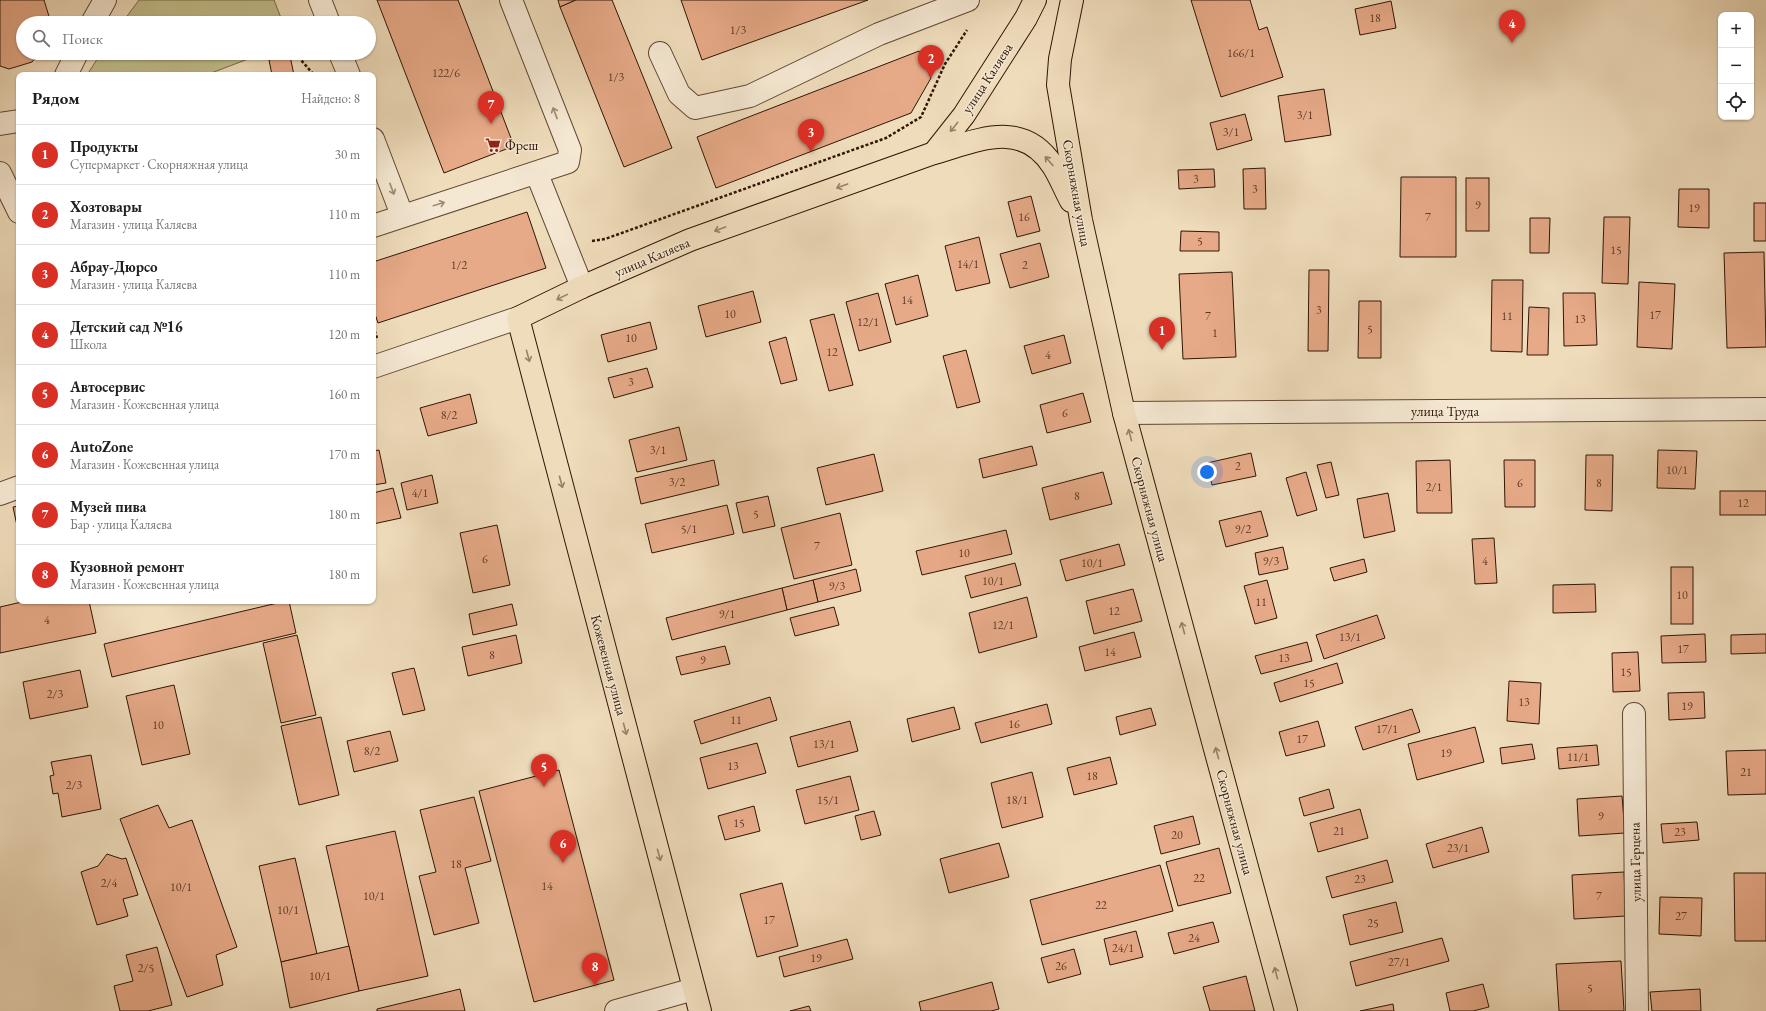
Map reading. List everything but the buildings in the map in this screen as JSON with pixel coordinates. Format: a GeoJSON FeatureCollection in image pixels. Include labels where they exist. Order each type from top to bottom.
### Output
{"type":"FeatureCollection","features":[{"type":"Feature","properties":{"kind":"main road","name":"улица Каляева"},"geometry":{"type":"LineString","coordinates":[[934,153],[964,115],[1026,18],[1035,0]]}},
{"type":"Feature","properties":{"kind":"main road","name":"Скорняжная улица"},"geometry":{"type":"LineString","coordinates":[[1072,0],[1060,58],[1058,85],[1081,220],[1124,413],[1286,1011]]}},
{"type":"Feature","properties":{"kind":"main road","name":"улица Каляева"},"geometry":{"type":"LineString","coordinates":[[518,318],[582,287],[690,240],[934,153],[993,136],[1020,137],[1034,145],[1053,165],[1081,220]]}},
{"type":"Feature","properties":{"kind":"main road","name":"Кожевенная улица"},"geometry":{"type":"LineString","coordinates":[[518,318],[700,1011]]}},
{"type":"Feature","properties":{"kind":"street"},"geometry":{"type":"LineString","coordinates":[[96,16],[105,0]]}},
{"type":"Feature","properties":{"kind":"street"},"geometry":{"type":"LineString","coordinates":[[320,0],[326,16]]}},
{"type":"Feature","properties":{"kind":"street"},"geometry":{"type":"LineString","coordinates":[[376,225],[537,174],[568,162],[570,150],[511,0]]}},
{"type":"Feature","properties":{"kind":"street"},"geometry":{"type":"LineString","coordinates":[[660,53],[679,94],[695,108],[750,96],[879,34],[968,0]]}},
{"type":"Feature","properties":{"kind":"street"},"geometry":{"type":"LineString","coordinates":[[68,72],[74,60]]}},
{"type":"Feature","properties":{"kind":"street"},"geometry":{"type":"LineString","coordinates":[[0,124],[16,121]]}},
{"type":"Feature","properties":{"kind":"street"},"geometry":{"type":"LineString","coordinates":[[376,147],[402,216]]}},
{"type":"Feature","properties":{"kind":"street"},"geometry":{"type":"LineString","coordinates":[[0,173],[16,205]]}},
{"type":"Feature","properties":{"kind":"street"},"geometry":{"type":"LineString","coordinates":[[537,174],[582,287]]}},
{"type":"Feature","properties":{"kind":"street","name":"улица Каляева"},"geometry":{"type":"LineString","coordinates":[[376,366],[518,318]]}},
{"type":"Feature","properties":{"kind":"street","name":"улица Труда"},"geometry":{"type":"LineString","coordinates":[[1124,413],[1766,409]]}},
{"type":"Feature","properties":{"kind":"street"},"geometry":{"type":"LineString","coordinates":[[0,494],[16,488]]}},
{"type":"Feature","properties":{"kind":"street","name":"улица Герцена"},"geometry":{"type":"LineString","coordinates":[[1634,714],[1637,1011]]}},
{"type":"Feature","properties":{"kind":"street"},"geometry":{"type":"LineString","coordinates":[[616,1011],[694,989]]}},
{"type":"Feature","properties":{"kind":"path"},"geometry":{"type":"LineString","coordinates":[[589,242],[605,239],[886,138],[921,117],[945,64],[968,28]]}},
{"type":"Feature","properties":{"kind":"path"},"geometry":{"type":"LineString","coordinates":[[302,60],[312,72]]}},
{"type":"Feature","properties":{"kind":"path"},"geometry":{"type":"LineString","coordinates":[[376,334],[378,340]]}},
{"type":"Feature","properties":{"kind":"shaded area"},"geometry":{"type":"Polygon","coordinates":[[[139,0],[274,0],[280,16],[127,16],[139,0]]]}},
{"type":"Feature","properties":{"kind":"shaded area"},"geometry":{"type":"Polygon","coordinates":[[[97,60],[246,60],[214,72],[89,72],[97,60]]]}},
{"type":"Feature","properties":{"kind":"place","name":"Детский сад №16"},"geometry":{"type":"Point","coordinates":[1512,43]}},
{"type":"Feature","properties":{"kind":"place","name":"Хозтовары"},"geometry":{"type":"Point","coordinates":[931,78]}},
{"type":"Feature","properties":{"kind":"place","name":"Музей пива"},"geometry":{"type":"Point","coordinates":[491,124]}},
{"type":"Feature","properties":{"kind":"place","name":"Фреш"},"geometry":{"type":"Point","coordinates":[493,145]}},
{"type":"Feature","properties":{"kind":"place","name":"Абрау-Дюрсо"},"geometry":{"type":"Point","coordinates":[811,152]}},
{"type":"Feature","properties":{"kind":"place","name":"Продукты"},"geometry":{"type":"Point","coordinates":[1162,350]}},
{"type":"Feature","properties":{"kind":"place","name":"Автосервис"},"geometry":{"type":"Point","coordinates":[544,787]}},
{"type":"Feature","properties":{"kind":"place","name":"AutoZone"},"geometry":{"type":"Point","coordinates":[563,863]}},
{"type":"Feature","properties":{"kind":"place","name":"Кузовной ремонт"},"geometry":{"type":"Point","coordinates":[595,986]}}]}
